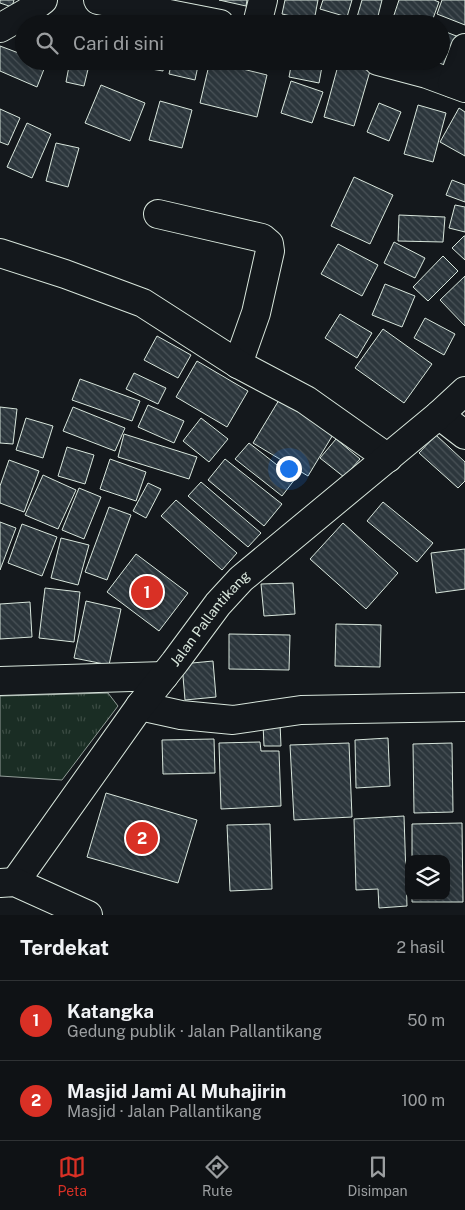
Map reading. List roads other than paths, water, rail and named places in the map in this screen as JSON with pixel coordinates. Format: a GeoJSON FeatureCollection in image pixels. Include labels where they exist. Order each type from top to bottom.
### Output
{"type":"FeatureCollection","features":[{"type":"Feature","properties":{"kind":"street"},"geometry":{"type":"LineString","coordinates":[[23,15],[43,0]]}},
{"type":"Feature","properties":{"kind":"street"},"geometry":{"type":"LineString","coordinates":[[98,0],[174,15]]}},
{"type":"Feature","properties":{"kind":"street"},"geometry":{"type":"LineString","coordinates":[[259,15],[263,0]]}},
{"type":"Feature","properties":{"kind":"street"},"geometry":{"type":"LineString","coordinates":[[0,28],[15,19]]}},
{"type":"Feature","properties":{"kind":"street"},"geometry":{"type":"LineString","coordinates":[[412,70],[459,85],[465,48]]}},
{"type":"Feature","properties":{"kind":"street"},"geometry":{"type":"LineString","coordinates":[[158,214],[262,238],[268,244],[270,251],[256,313],[238,364]]}},
{"type":"Feature","properties":{"kind":"street"},"geometry":{"type":"LineString","coordinates":[[0,253],[65,274],[143,303],[238,364],[306,400],[388,458]]}},
{"type":"Feature","properties":{"kind":"street","name":"Jalan Pallantikang"},"geometry":{"type":"LineString","coordinates":[[8,883],[218,604],[241,579],[388,458],[465,391]]}},
{"type":"Feature","properties":{"kind":"street"},"geometry":{"type":"LineString","coordinates":[[439,415],[465,435]]}},
{"type":"Feature","properties":{"kind":"street"},"geometry":{"type":"LineString","coordinates":[[0,681],[164,676]]}},
{"type":"Feature","properties":{"kind":"street"},"geometry":{"type":"LineString","coordinates":[[140,706],[181,715],[233,720],[301,710],[465,707]]}},
{"type":"Feature","properties":{"kind":"street"},"geometry":{"type":"LineString","coordinates":[[8,883],[88,915]]}},
{"type":"Feature","properties":{"kind":"place","name":"Katangka"},"geometry":{"type":"Point","coordinates":[147,592]}},
{"type":"Feature","properties":{"kind":"place","name":"Masjid Jami Al Muhajirin"},"geometry":{"type":"Point","coordinates":[142,838]}}]}
